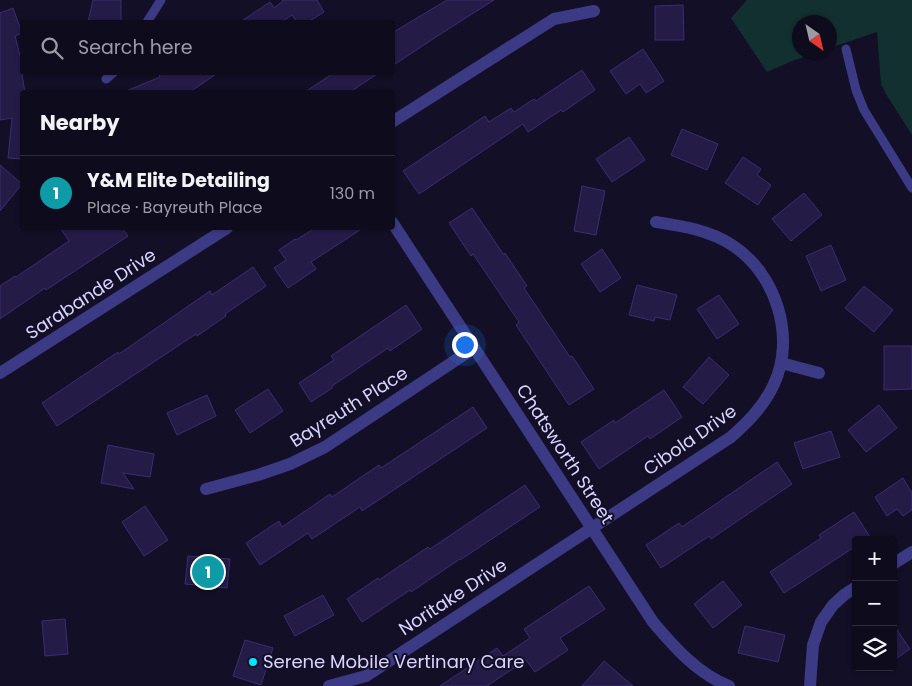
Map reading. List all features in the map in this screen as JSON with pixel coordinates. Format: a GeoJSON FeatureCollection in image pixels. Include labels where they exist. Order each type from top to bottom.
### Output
{"type":"FeatureCollection","features":[{"type":"Feature","properties":{"kind":"street"},"geometry":{"type":"LineString","coordinates":[[395,120],[554,19],[594,11]]}},
{"type":"Feature","properties":{"kind":"street","name":"Cibola Drive"},"geometry":{"type":"LineString","coordinates":[[592,527],[730,437],[746,424],[762,406],[774,384],[781,363],[783,342],[779,312],[772,292],[762,274],[733,245],[694,228],[656,222]]}},
{"type":"Feature","properties":{"kind":"street","name":"Chatsworth Street"},"geometry":{"type":"LineString","coordinates":[[395,227],[653,622],[666,638],[702,672],[729,686]]}},
{"type":"Feature","properties":{"kind":"street","name":"Sarabande Drive"},"geometry":{"type":"LineString","coordinates":[[0,373],[224,230]]}},
{"type":"Feature","properties":{"kind":"street","name":"Bayreuth Place"},"geometry":{"type":"LineString","coordinates":[[206,489],[290,464],[325,447],[474,348]]}},
{"type":"Feature","properties":{"kind":"street"},"geometry":{"type":"LineString","coordinates":[[781,363],[819,373]]}},
{"type":"Feature","properties":{"kind":"street","name":"Noritake Drive"},"geometry":{"type":"LineString","coordinates":[[329,686],[366,676],[592,527]]}},
{"type":"Feature","properties":{"kind":"street"},"geometry":{"type":"LineString","coordinates":[[897,561],[912,552]]}},
{"type":"Feature","properties":{"kind":"street"},"geometry":{"type":"LineString","coordinates":[[810,686],[813,645],[821,622],[833,605],[852,590]]}},
{"type":"Feature","properties":{"kind":"lane"},"geometry":{"type":"LineString","coordinates":[[148,20],[161,0]]}},
{"type":"Feature","properties":{"kind":"lane"},"geometry":{"type":"LineString","coordinates":[[846,49],[856,90],[864,110],[912,188]]}},
{"type":"Feature","properties":{"kind":"lane"},"geometry":{"type":"LineString","coordinates":[[106,79],[111,75]]}},
{"type":"Feature","properties":{"kind":"green space"},"geometry":{"type":"Polygon","coordinates":[[[747,0],[912,0],[912,135],[881,84],[877,32],[837,46],[837,15],[792,15],[792,60],[795,60],[767,72],[731,18],[747,0]]]}},
{"type":"Feature","properties":{"kind":"building"},"geometry":{"type":"Polygon","coordinates":[[[93,0],[121,0],[121,20],[88,20],[93,0]]]}},
{"type":"Feature","properties":{"kind":"building"},"geometry":{"type":"Polygon","coordinates":[[[317,0],[324,12],[311,20],[296,20],[292,15],[284,20],[243,20],[270,2],[274,8],[283,1],[317,0]]]}},
{"type":"Feature","properties":{"kind":"building"},"geometry":{"type":"Polygon","coordinates":[[[447,0],[494,0],[395,64],[395,31],[447,0]]]}},
{"type":"Feature","properties":{"kind":"building"},"geometry":{"type":"Polygon","coordinates":[[[683,5],[684,40],[655,40],[655,6],[683,5]]]}},
{"type":"Feature","properties":{"kind":"building"},"geometry":{"type":"Polygon","coordinates":[[[13,8],[20,27],[20,34],[15,36],[20,55],[20,75],[22,75],[25,90],[20,90],[20,159],[8,158],[12,118],[0,120],[0,13],[13,8]]]}},
{"type":"Feature","properties":{"kind":"building"},"geometry":{"type":"Polygon","coordinates":[[[643,49],[664,81],[646,93],[640,84],[626,94],[610,71],[643,49]]]}},
{"type":"Feature","properties":{"kind":"building"},"geometry":{"type":"Polygon","coordinates":[[[582,70],[595,90],[563,112],[561,110],[528,132],[523,124],[419,194],[403,171],[485,116],[489,122],[511,108],[514,112],[534,99],[536,101],[582,70]]]}},
{"type":"Feature","properties":{"kind":"building"},"geometry":{"type":"Polygon","coordinates":[[[159,75],[215,75],[193,90],[129,90],[160,77],[159,75]]]}},
{"type":"Feature","properties":{"kind":"building"},"geometry":{"type":"Polygon","coordinates":[[[330,75],[376,75],[353,90],[308,90],[330,75]]]}},
{"type":"Feature","properties":{"kind":"building"},"geometry":{"type":"Polygon","coordinates":[[[682,129],[718,144],[707,170],[671,155],[682,129]]]}},
{"type":"Feature","properties":{"kind":"building"},"geometry":{"type":"Polygon","coordinates":[[[629,137],[645,160],[612,182],[596,159],[629,137]]]}},
{"type":"Feature","properties":{"kind":"building"},"geometry":{"type":"Polygon","coordinates":[[[743,157],[761,169],[757,175],[771,185],[758,205],[725,183],[743,157]]]}},
{"type":"Feature","properties":{"kind":"building"},"geometry":{"type":"Polygon","coordinates":[[[0,165],[20,182],[20,186],[0,211],[0,165]]]}},
{"type":"Feature","properties":{"kind":"building"},"geometry":{"type":"Polygon","coordinates":[[[582,186],[605,191],[596,235],[574,231],[582,186]]]}},
{"type":"Feature","properties":{"kind":"building"},"geometry":{"type":"Polygon","coordinates":[[[804,193],[822,215],[791,241],[772,219],[804,193]]]}},
{"type":"Feature","properties":{"kind":"building"},"geometry":{"type":"Polygon","coordinates":[[[472,208],[504,255],[505,253],[527,286],[524,288],[594,389],[569,405],[516,325],[519,322],[473,254],[471,256],[449,223],[472,208]]]}},
{"type":"Feature","properties":{"kind":"building"},"geometry":{"type":"Polygon","coordinates":[[[62,230],[124,230],[128,236],[46,290],[45,288],[0,319],[0,286],[69,241],[62,230]]]}},
{"type":"Feature","properties":{"kind":"building"},"geometry":{"type":"Polygon","coordinates":[[[312,230],[360,230],[311,262],[316,269],[288,288],[274,268],[286,260],[279,250],[312,230]]]}},
{"type":"Feature","properties":{"kind":"building"},"geometry":{"type":"Polygon","coordinates":[[[831,245],[846,280],[821,291],[806,256],[831,245]]]}},
{"type":"Feature","properties":{"kind":"building"},"geometry":{"type":"Polygon","coordinates":[[[602,249],[621,278],[600,292],[581,264],[602,249]]]}},
{"type":"Feature","properties":{"kind":"building"},"geometry":{"type":"Polygon","coordinates":[[[253,267],[266,286],[197,336],[196,334],[57,426],[42,403],[118,352],[119,354],[210,291],[212,295],[253,267]]]}},
{"type":"Feature","properties":{"kind":"building"},"geometry":{"type":"Polygon","coordinates":[[[637,285],[677,295],[670,320],[655,317],[654,321],[629,315],[637,285]]]}},
{"type":"Feature","properties":{"kind":"building"},"geometry":{"type":"Polygon","coordinates":[[[864,286],[893,310],[874,332],[845,308],[864,286]]]}},
{"type":"Feature","properties":{"kind":"building"},"geometry":{"type":"Polygon","coordinates":[[[719,295],[739,324],[717,339],[697,309],[719,295]]]}},
{"type":"Feature","properties":{"kind":"building"},"geometry":{"type":"Polygon","coordinates":[[[406,305],[422,329],[390,351],[388,348],[311,402],[299,383],[334,360],[331,356],[406,305]]]}},
{"type":"Feature","properties":{"kind":"building"},"geometry":{"type":"Polygon","coordinates":[[[884,346],[912,346],[912,389],[884,390],[884,346]]]}},
{"type":"Feature","properties":{"kind":"building"},"geometry":{"type":"Polygon","coordinates":[[[709,357],[729,375],[703,404],[683,387],[709,357]]]}},
{"type":"Feature","properties":{"kind":"building"},"geometry":{"type":"Polygon","coordinates":[[[268,389],[283,411],[250,433],[235,410],[268,389]]]}},
{"type":"Feature","properties":{"kind":"building"},"geometry":{"type":"Polygon","coordinates":[[[664,390],[682,417],[650,439],[648,436],[599,469],[581,442],[614,420],[615,423],[664,390]]]}},
{"type":"Feature","properties":{"kind":"building"},"geometry":{"type":"Polygon","coordinates":[[[207,395],[216,416],[177,435],[167,413],[207,395]]]}},
{"type":"Feature","properties":{"kind":"building"},"geometry":{"type":"Polygon","coordinates":[[[879,405],[897,428],[866,452],[848,430],[879,405]]]}},
{"type":"Feature","properties":{"kind":"building"},"geometry":{"type":"Polygon","coordinates":[[[473,407],[487,428],[362,511],[360,507],[312,539],[308,533],[260,565],[246,543],[279,521],[282,527],[330,494],[332,497],[379,465],[381,468],[473,407]]]}},
{"type":"Feature","properties":{"kind":"building"},"geometry":{"type":"Polygon","coordinates":[[[831,431],[840,457],[803,469],[794,443],[831,431]]]}},
{"type":"Feature","properties":{"kind":"building"},"geometry":{"type":"Polygon","coordinates":[[[108,445],[154,454],[150,477],[123,473],[134,489],[101,483],[108,445]]]}},
{"type":"Feature","properties":{"kind":"building"},"geometry":{"type":"Polygon","coordinates":[[[777,462],[792,484],[711,539],[709,536],[661,568],[646,545],[679,523],[682,527],[777,462]]]}},
{"type":"Feature","properties":{"kind":"building"},"geometry":{"type":"Polygon","coordinates":[[[903,478],[912,493],[912,510],[903,516],[897,509],[887,516],[875,497],[903,478]]]}},
{"type":"Feature","properties":{"kind":"building"},"geometry":{"type":"Polygon","coordinates":[[[525,485],[540,507],[362,622],[347,599],[428,547],[430,549],[525,485]]]}},
{"type":"Feature","properties":{"kind":"building"},"geometry":{"type":"Polygon","coordinates":[[[145,506],[168,540],[144,556],[122,522],[145,506]]]}},
{"type":"Feature","properties":{"kind":"building"},"geometry":{"type":"Polygon","coordinates":[[[854,512],[869,536],[852,536],[852,549],[784,593],[770,572],[821,538],[819,535],[854,512]]]}},
{"type":"Feature","properties":{"kind":"building"},"geometry":{"type":"Polygon","coordinates":[[[188,556],[230,559],[227,588],[185,584],[188,556]]]}},
{"type":"Feature","properties":{"kind":"building"},"geometry":{"type":"Polygon","coordinates":[[[723,581],[742,605],[713,628],[694,604],[723,581]]]}},
{"type":"Feature","properties":{"kind":"building"},"geometry":{"type":"Polygon","coordinates":[[[589,586],[605,609],[560,638],[568,650],[535,672],[526,660],[487,686],[440,686],[497,648],[503,656],[530,638],[524,629],[589,586]]]}},
{"type":"Feature","properties":{"kind":"building"},"geometry":{"type":"Polygon","coordinates":[[[323,595],[334,615],[295,636],[284,616],[323,595]]]}},
{"type":"Feature","properties":{"kind":"building"},"geometry":{"type":"Polygon","coordinates":[[[65,619],[68,654],[45,656],[42,621],[65,619]]]}},
{"type":"Feature","properties":{"kind":"building"},"geometry":{"type":"Polygon","coordinates":[[[745,626],[785,635],[778,662],[738,653],[745,626]]]}},
{"type":"Feature","properties":{"kind":"building"},"geometry":{"type":"Polygon","coordinates":[[[897,630],[910,649],[897,658],[897,630]]]}},
{"type":"Feature","properties":{"kind":"building","name":"Serene Mobile Vertinary Care"},"geometry":{"type":"Polygon","coordinates":[[[245,640],[273,648],[261,685],[233,676],[245,640]]]}},
{"type":"Feature","properties":{"kind":"building"},"geometry":{"type":"Polygon","coordinates":[[[604,661],[633,686],[582,686],[604,661]]]}},
{"type":"Feature","properties":{"kind":"place","name":"Y&M Elite Detailing"},"geometry":{"type":"Point","coordinates":[208,572]}},
{"type":"Feature","properties":{"kind":"place","name":"Serene Mobile Vertinary Care"},"geometry":{"type":"Point","coordinates":[253,662]}}]}
